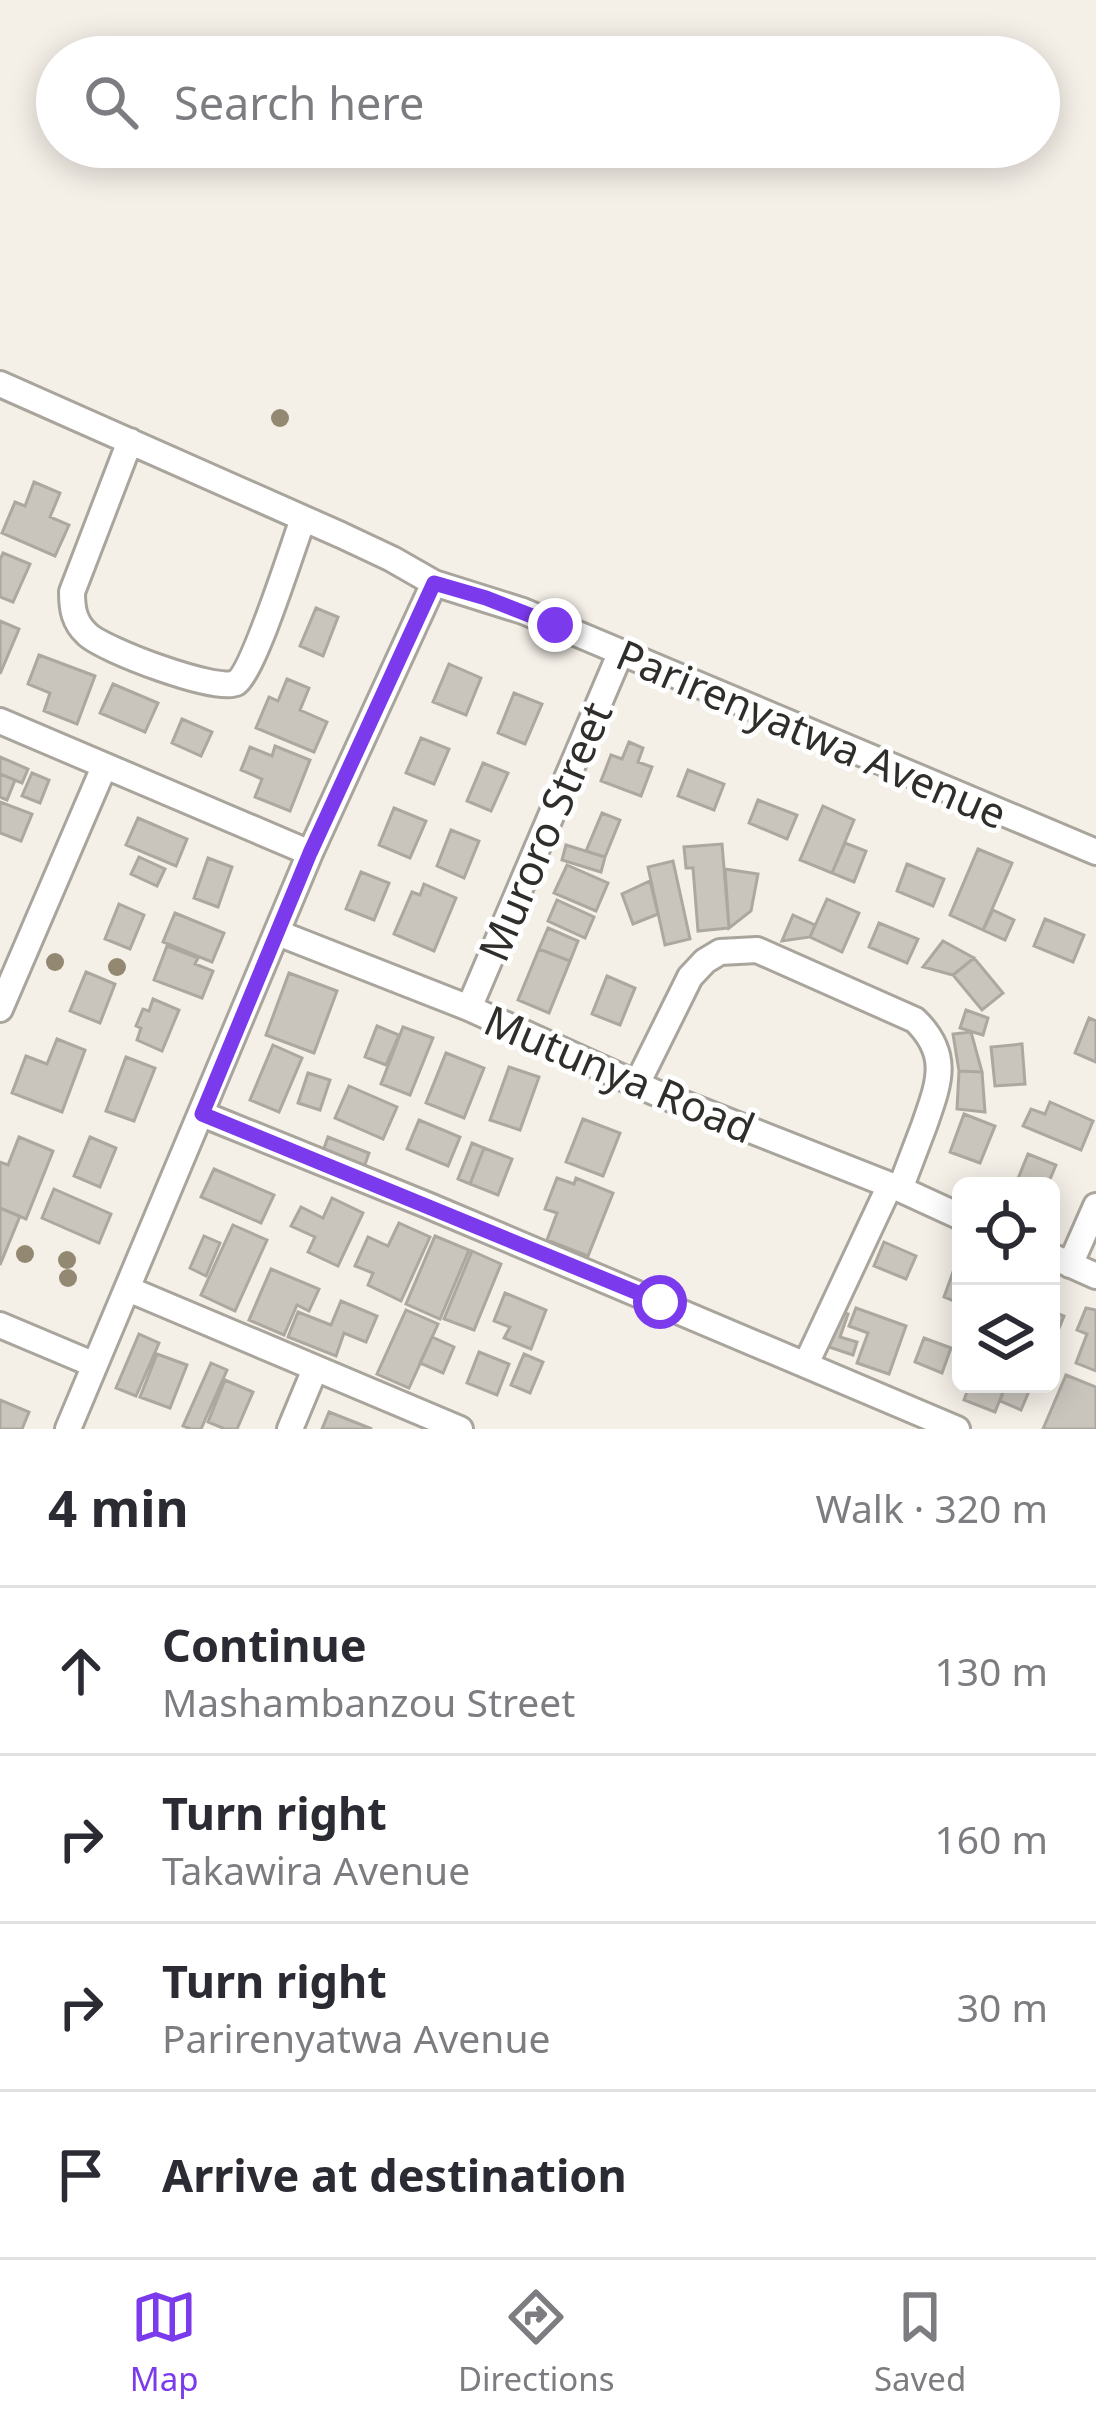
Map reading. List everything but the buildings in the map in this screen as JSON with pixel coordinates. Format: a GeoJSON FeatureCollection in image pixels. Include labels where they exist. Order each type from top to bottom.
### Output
{"type":"FeatureCollection","features":[{"type":"Feature","properties":{"kind":"street","name":"Parirenyatwa Avenue"},"geometry":{"type":"LineString","coordinates":[[0,384],[303,518],[434,583],[523,611],[1096,852]]}},
{"type":"Feature","properties":{"kind":"street"},"geometry":{"type":"LineString","coordinates":[[130,441],[72,592],[72,607],[84,632],[134,659],[215,685],[229,686],[241,679],[303,518]]}},
{"type":"Feature","properties":{"kind":"street"},"geometry":{"type":"LineString","coordinates":[[68,1429],[310,853],[434,583]]}},
{"type":"Feature","properties":{"kind":"street","name":"Muroro Street"},"geometry":{"type":"LineString","coordinates":[[469,1008],[620,654]]}},
{"type":"Feature","properties":{"kind":"street"},"geometry":{"type":"LineString","coordinates":[[0,721],[310,853]]}},
{"type":"Feature","properties":{"kind":"street"},"geometry":{"type":"LineString","coordinates":[[0,1009],[104,767]]}},
{"type":"Feature","properties":{"kind":"street","name":"Mutunya Road"},"geometry":{"type":"LineString","coordinates":[[278,933],[469,1008],[638,1084],[952,1213]]}},
{"type":"Feature","properties":{"kind":"street"},"geometry":{"type":"LineString","coordinates":[[638,1084],[690,977],[720,952],[758,950],[784,960],[915,1020],[929,1034],[940,1068],[938,1088],[895,1188],[806,1364]]}},
{"type":"Feature","properties":{"kind":"street"},"geometry":{"type":"LineString","coordinates":[[202,1114],[957,1429]]}},
{"type":"Feature","properties":{"kind":"street"},"geometry":{"type":"LineString","coordinates":[[1096,1206],[1061,1260],[1096,1276]]}},
{"type":"Feature","properties":{"kind":"street"},"geometry":{"type":"LineString","coordinates":[[128,1289],[460,1429]]}},
{"type":"Feature","properties":{"kind":"street"},"geometry":{"type":"LineString","coordinates":[[0,1325],[94,1365]]}},
{"type":"Feature","properties":{"kind":"street"},"geometry":{"type":"LineString","coordinates":[[290,1429],[315,1369]]}},
{"type":"Feature","properties":{"kind":"route"},"geometry":{"type":"LineString","coordinates":[[555,625],[434,583],[310,853],[202,1114],[660,1302]]}}]}
